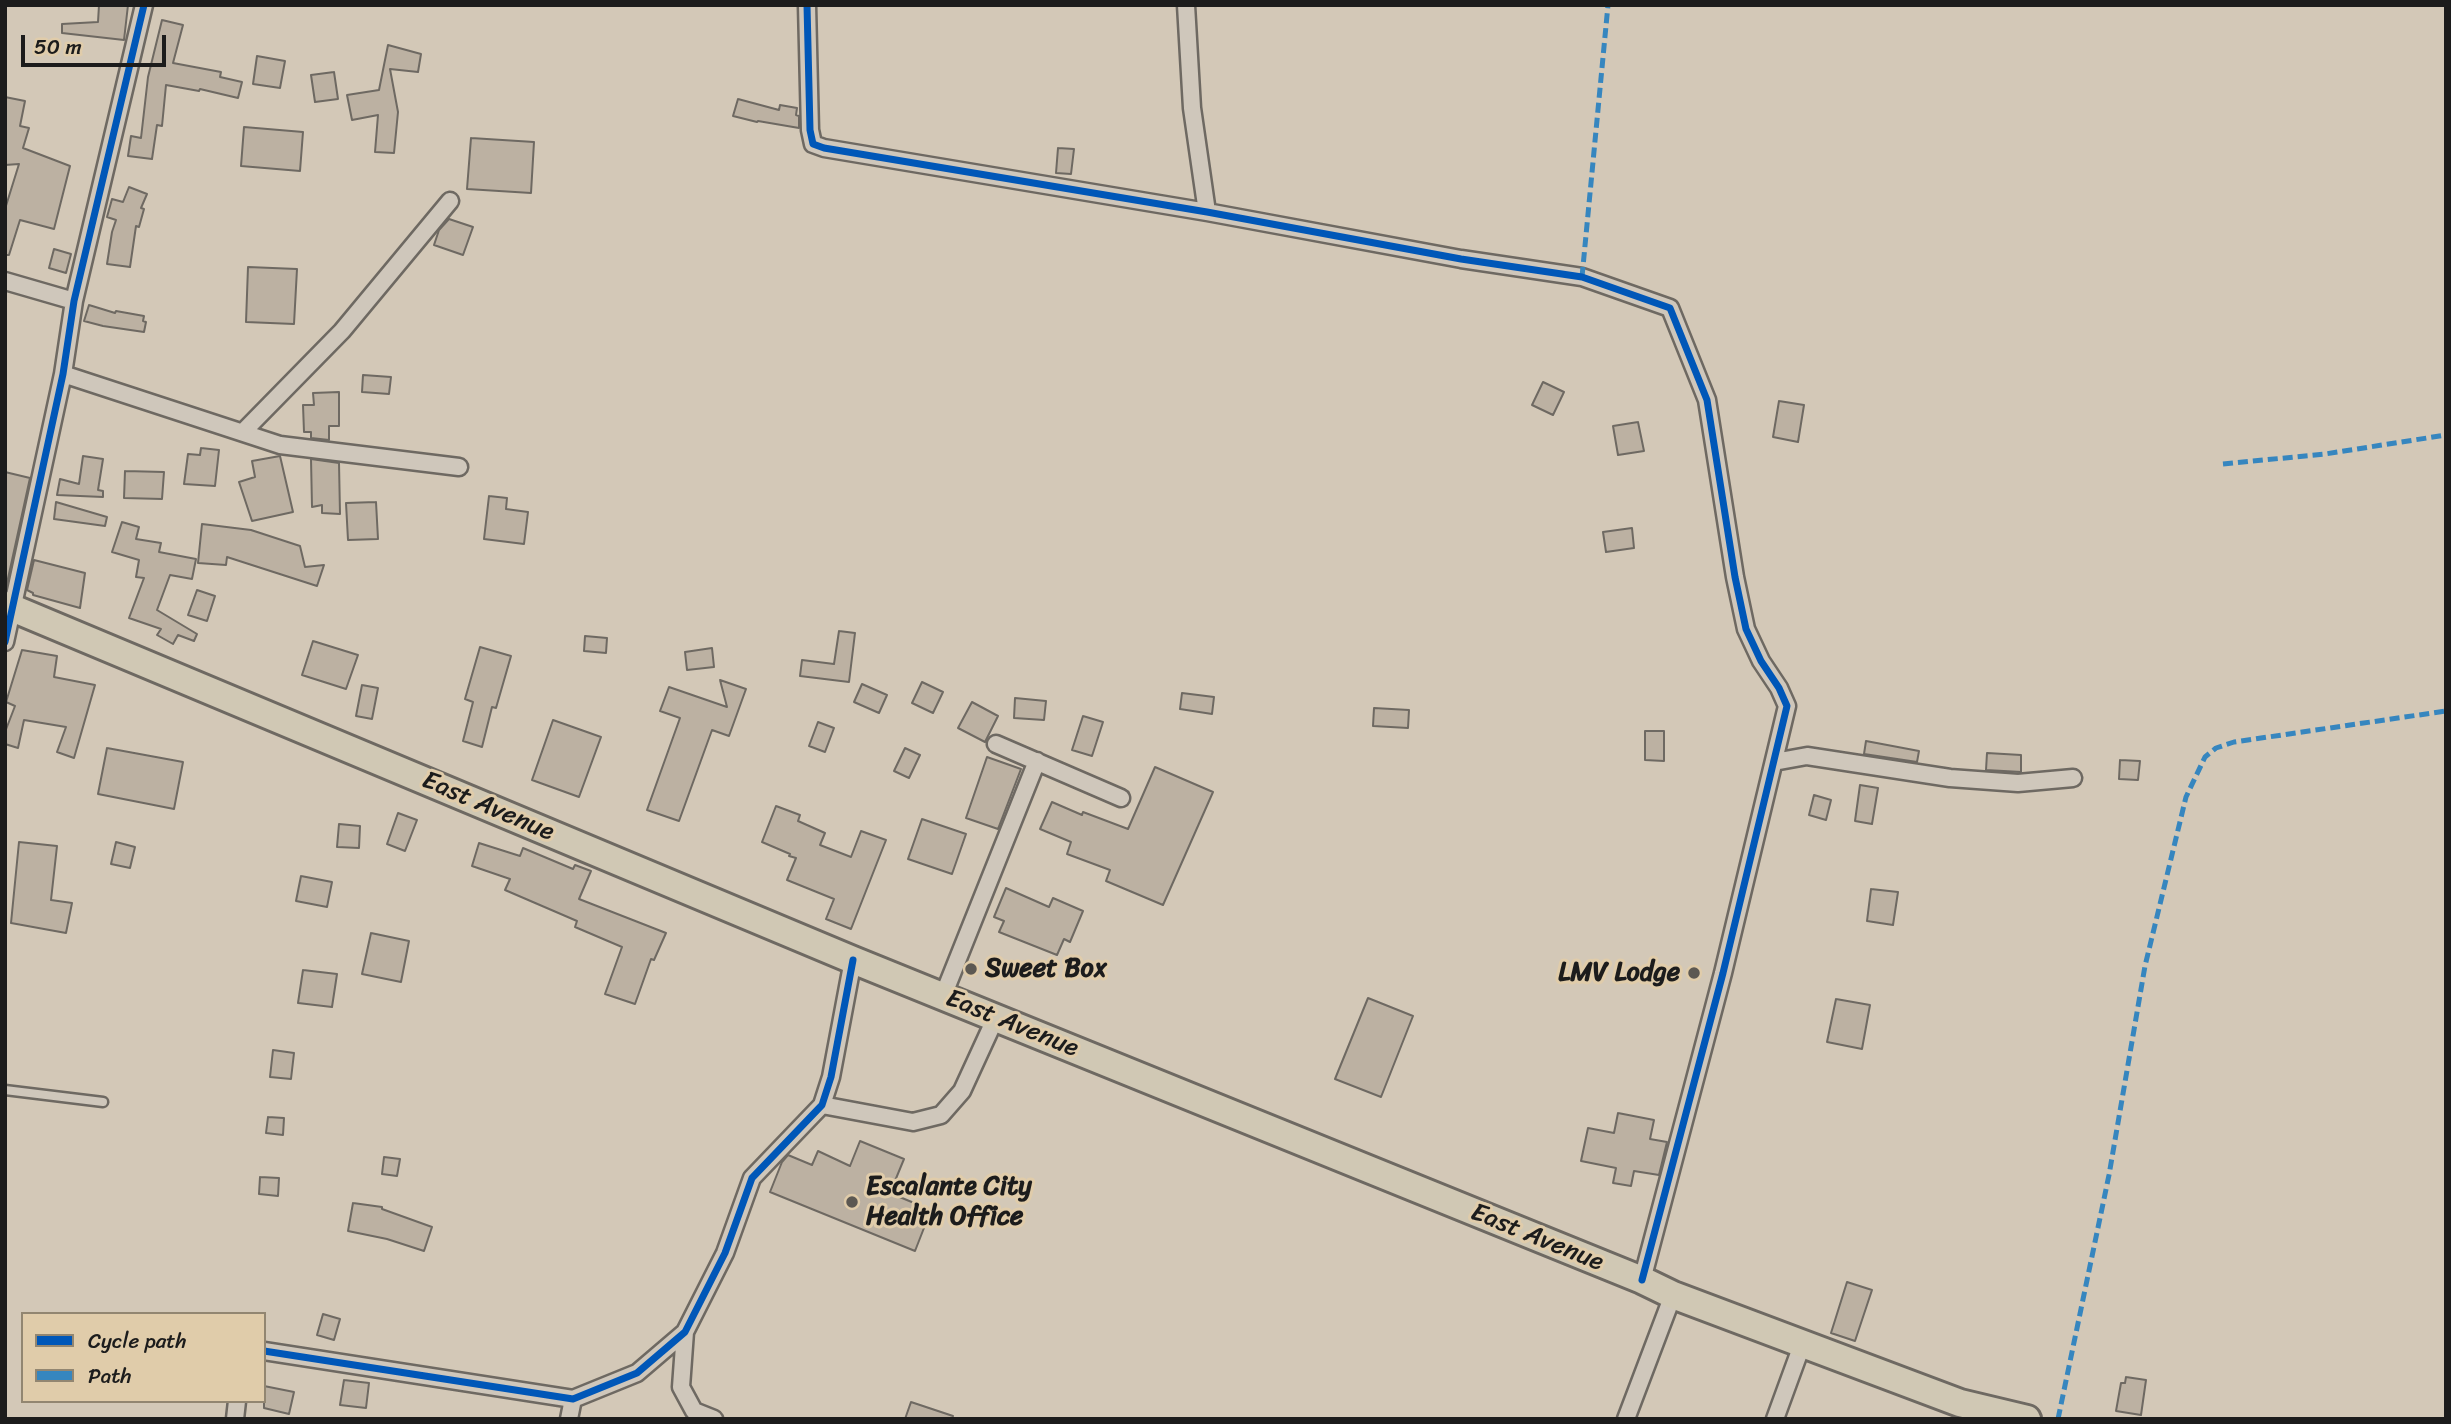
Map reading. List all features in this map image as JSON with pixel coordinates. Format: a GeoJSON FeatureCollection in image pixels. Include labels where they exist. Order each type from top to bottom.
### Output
{"type":"FeatureCollection","features":[{"type":"Feature","properties":{"kind":"main road","name":"East Avenue"},"geometry":{"type":"LineString","coordinates":[[9,606],[853,960],[1642,1280],[1673,1295],[1960,1403],[2027,1419]]}},
{"type":"Feature","properties":{"kind":"street"},"geometry":{"type":"LineString","coordinates":[[5,642],[9,606],[63,374],[74,301],[144,5]]}},
{"type":"Feature","properties":{"kind":"street"},"geometry":{"type":"LineString","coordinates":[[807,5],[810,130],[813,144],[848,154],[1207,212],[1461,259],[1582,277],[1670,308],[1707,400],[1734,577],[1746,629],[1787,706],[1723,973],[1642,1280]]}},
{"type":"Feature","properties":{"kind":"street"},"geometry":{"type":"LineString","coordinates":[[1186,5],[1192,108],[1207,212]]}},
{"type":"Feature","properties":{"kind":"street"},"geometry":{"type":"LineString","coordinates":[[243,432],[342,331],[450,201]]}},
{"type":"Feature","properties":{"kind":"street"},"geometry":{"type":"LineString","coordinates":[[5,281],[74,301]]}},
{"type":"Feature","properties":{"kind":"street"},"geometry":{"type":"LineString","coordinates":[[63,374],[280,444],[459,467]]}},
{"type":"Feature","properties":{"kind":"street"},"geometry":{"type":"LineString","coordinates":[[996,744],[1121,798]]}},
{"type":"Feature","properties":{"kind":"street"},"geometry":{"type":"LineString","coordinates":[[1774,762],[1807,757],[1950,778],[2018,783],[2073,778]]}},
{"type":"Feature","properties":{"kind":"street"},"geometry":{"type":"LineString","coordinates":[[943,996],[1037,761]]}},
{"type":"Feature","properties":{"kind":"street"},"geometry":{"type":"LineString","coordinates":[[266,1351],[573,1399],[637,1373],[685,1332],[725,1253],[752,1178],[822,1105],[831,1077],[853,960]]}},
{"type":"Feature","properties":{"kind":"street"},"geometry":{"type":"LineString","coordinates":[[822,1105],[913,1122],[941,1115],[962,1091],[996,1017]]}},
{"type":"Feature","properties":{"kind":"street"},"geometry":{"type":"LineString","coordinates":[[1626,1419],[1673,1295]]}},
{"type":"Feature","properties":{"kind":"street"},"geometry":{"type":"LineString","coordinates":[[685,1332],[681,1387],[694,1411],[714,1419]]}},
{"type":"Feature","properties":{"kind":"street"},"geometry":{"type":"LineString","coordinates":[[1775,1419],[1802,1345]]}},
{"type":"Feature","properties":{"kind":"street"},"geometry":{"type":"LineString","coordinates":[[569,1419],[573,1399]]}},
{"type":"Feature","properties":{"kind":"lane"},"geometry":{"type":"LineString","coordinates":[[5,1090],[103,1102]]}},
{"type":"Feature","properties":{"kind":"building"},"geometry":{"type":"Polygon","coordinates":[[[99,5],[128,5],[124,40],[62,33],[62,24],[98,22],[99,5]]]}},
{"type":"Feature","properties":{"kind":"building"},"geometry":{"type":"Polygon","coordinates":[[[162,20],[183,25],[173,63],[221,72],[220,77],[242,82],[238,98],[200,89],[199,91],[166,85],[162,126],[157,125],[152,159],[128,156],[131,136],[141,138],[148,77],[162,20]]]}},
{"type":"Feature","properties":{"kind":"building"},"geometry":{"type":"Polygon","coordinates":[[[388,45],[421,54],[418,72],[390,69],[398,112],[394,153],[375,152],[378,115],[352,120],[347,95],[379,90],[388,45]]]}},
{"type":"Feature","properties":{"kind":"building"},"geometry":{"type":"Polygon","coordinates":[[[257,56],[285,61],[280,88],[253,84],[257,56]]]}},
{"type":"Feature","properties":{"kind":"building"},"geometry":{"type":"Polygon","coordinates":[[[334,72],[338,99],[315,102],[311,75],[334,72]]]}},
{"type":"Feature","properties":{"kind":"building"},"geometry":{"type":"Polygon","coordinates":[[[5,97],[25,101],[20,126],[29,128],[23,148],[70,166],[54,229],[20,220],[9,255],[5,255],[5,209],[19,164],[5,165],[5,97]]]}},
{"type":"Feature","properties":{"kind":"building"},"geometry":{"type":"Polygon","coordinates":[[[738,99],[779,110],[780,105],[797,108],[799,128],[733,116],[738,99]]]}},
{"type":"Feature","properties":{"kind":"building"},"geometry":{"type":"Polygon","coordinates":[[[244,127],[303,132],[300,171],[241,166],[244,127]]]}},
{"type":"Feature","properties":{"kind":"building"},"geometry":{"type":"Polygon","coordinates":[[[471,138],[534,142],[531,193],[467,189],[471,138]]]}},
{"type":"Feature","properties":{"kind":"building"},"geometry":{"type":"Polygon","coordinates":[[[1058,148],[1074,149],[1071,174],[1056,173],[1058,148]]]}},
{"type":"Feature","properties":{"kind":"building"},"geometry":{"type":"Polygon","coordinates":[[[129,187],[147,194],[141,208],[144,209],[139,227],[136,226],[130,267],[107,264],[116,220],[107,217],[112,199],[123,202],[129,187]]]}},
{"type":"Feature","properties":{"kind":"building"},"geometry":{"type":"Polygon","coordinates":[[[449,219],[473,227],[463,255],[434,245],[439,230],[449,219]]]}},
{"type":"Feature","properties":{"kind":"building"},"geometry":{"type":"Polygon","coordinates":[[[54,249],[71,254],[66,273],[49,268],[54,249]]]}},
{"type":"Feature","properties":{"kind":"building"},"geometry":{"type":"Polygon","coordinates":[[[248,267],[297,269],[294,324],[246,322],[248,267]]]}},
{"type":"Feature","properties":{"kind":"building"},"geometry":{"type":"Polygon","coordinates":[[[89,305],[115,313],[144,316],[144,332],[84,321],[89,305]]]}},
{"type":"Feature","properties":{"kind":"building"},"geometry":{"type":"Polygon","coordinates":[[[363,375],[391,377],[389,394],[362,392],[363,375]]]}},
{"type":"Feature","properties":{"kind":"building"},"geometry":{"type":"Polygon","coordinates":[[[1543,382],[1564,392],[1553,415],[1532,405],[1543,382]]]}},
{"type":"Feature","properties":{"kind":"building"},"geometry":{"type":"Polygon","coordinates":[[[339,392],[339,426],[329,426],[329,440],[311,438],[311,432],[304,432],[303,405],[314,405],[313,393],[339,392]]]}},
{"type":"Feature","properties":{"kind":"building"},"geometry":{"type":"Polygon","coordinates":[[[1779,401],[1804,405],[1798,442],[1773,437],[1779,401]]]}},
{"type":"Feature","properties":{"kind":"building"},"geometry":{"type":"Polygon","coordinates":[[[1638,422],[1644,451],[1618,455],[1613,426],[1638,422]]]}},
{"type":"Feature","properties":{"kind":"building"},"geometry":{"type":"Polygon","coordinates":[[[201,448],[219,450],[215,486],[184,484],[188,454],[200,455],[201,448]]]}},
{"type":"Feature","properties":{"kind":"building"},"geometry":{"type":"Polygon","coordinates":[[[83,456],[103,459],[98,490],[103,491],[103,497],[57,495],[60,479],[79,484],[83,456]]]}},
{"type":"Feature","properties":{"kind":"building"},"geometry":{"type":"Polygon","coordinates":[[[280,456],[293,512],[252,521],[239,482],[255,477],[252,461],[280,456]]]}},
{"type":"Feature","properties":{"kind":"building"},"geometry":{"type":"Polygon","coordinates":[[[311,459],[339,463],[340,514],[322,513],[322,505],[312,507],[311,459]]]}},
{"type":"Feature","properties":{"kind":"building"},"geometry":{"type":"Polygon","coordinates":[[[125,471],[164,472],[162,499],[124,498],[125,471]]]}},
{"type":"Feature","properties":{"kind":"building"},"geometry":{"type":"Polygon","coordinates":[[[5,472],[30,478],[7,583],[5,582],[5,472]]]}},
{"type":"Feature","properties":{"kind":"building"},"geometry":{"type":"Polygon","coordinates":[[[489,496],[507,498],[506,509],[528,512],[524,544],[484,539],[489,496]]]}},
{"type":"Feature","properties":{"kind":"building"},"geometry":{"type":"Polygon","coordinates":[[[56,502],[107,517],[105,526],[54,519],[56,502]]]}},
{"type":"Feature","properties":{"kind":"building"},"geometry":{"type":"Polygon","coordinates":[[[376,502],[378,539],[348,540],[346,503],[376,502]]]}},
{"type":"Feature","properties":{"kind":"building"},"geometry":{"type":"Polygon","coordinates":[[[122,522],[139,527],[136,539],[161,543],[159,552],[196,559],[192,579],[170,575],[157,610],[197,634],[194,641],[178,635],[173,644],[157,635],[161,629],[129,618],[144,578],[136,577],[139,560],[112,552],[122,522]]]}},
{"type":"Feature","properties":{"kind":"building"},"geometry":{"type":"Polygon","coordinates":[[[202,524],[251,530],[300,546],[305,567],[324,565],[317,586],[227,557],[226,565],[198,563],[202,524]]]}},
{"type":"Feature","properties":{"kind":"building"},"geometry":{"type":"Polygon","coordinates":[[[1632,528],[1634,548],[1606,552],[1603,532],[1632,528]]]}},
{"type":"Feature","properties":{"kind":"building"},"geometry":{"type":"Polygon","coordinates":[[[34,560],[85,573],[80,608],[33,595],[27,590],[34,560]]]}},
{"type":"Feature","properties":{"kind":"building"},"geometry":{"type":"Polygon","coordinates":[[[197,590],[215,596],[207,621],[188,615],[197,590]]]}},
{"type":"Feature","properties":{"kind":"building"},"geometry":{"type":"Polygon","coordinates":[[[839,631],[855,633],[849,682],[800,676],[802,660],[834,664],[839,631]]]}},
{"type":"Feature","properties":{"kind":"building"},"geometry":{"type":"Polygon","coordinates":[[[585,636],[607,638],[606,653],[584,651],[585,636]]]}},
{"type":"Feature","properties":{"kind":"building"},"geometry":{"type":"Polygon","coordinates":[[[313,641],[358,655],[346,689],[302,675],[313,641]]]}},
{"type":"Feature","properties":{"kind":"building"},"geometry":{"type":"Polygon","coordinates":[[[480,647],[511,656],[496,708],[492,707],[482,747],[463,741],[473,702],[465,699],[480,647]]]}},
{"type":"Feature","properties":{"kind":"building"},"geometry":{"type":"Polygon","coordinates":[[[712,648],[714,667],[687,670],[685,652],[712,648]]]}},
{"type":"Feature","properties":{"kind":"building"},"geometry":{"type":"Polygon","coordinates":[[[22,650],[57,656],[54,677],[95,685],[74,758],[57,752],[66,727],[24,720],[18,748],[5,744],[5,732],[15,706],[6,702],[22,650]]]}},
{"type":"Feature","properties":{"kind":"building"},"geometry":{"type":"Polygon","coordinates":[[[720,680],[746,689],[729,736],[712,730],[679,821],[647,810],[680,718],[660,711],[669,687],[727,707],[720,680]]]}},
{"type":"Feature","properties":{"kind":"building"},"geometry":{"type":"Polygon","coordinates":[[[922,682],[943,692],[933,713],[912,703],[922,682]]]}},
{"type":"Feature","properties":{"kind":"building"},"geometry":{"type":"Polygon","coordinates":[[[862,684],[887,695],[879,713],[854,702],[862,684]]]}},
{"type":"Feature","properties":{"kind":"building"},"geometry":{"type":"Polygon","coordinates":[[[362,685],[378,688],[372,719],[356,716],[362,685]]]}},
{"type":"Feature","properties":{"kind":"building"},"geometry":{"type":"Polygon","coordinates":[[[1182,693],[1214,697],[1212,714],[1180,709],[1182,693]]]}},
{"type":"Feature","properties":{"kind":"building"},"geometry":{"type":"Polygon","coordinates":[[[1015,698],[1046,701],[1044,720],[1014,718],[1015,698]]]}},
{"type":"Feature","properties":{"kind":"building"},"geometry":{"type":"Polygon","coordinates":[[[972,702],[998,716],[985,742],[958,728],[972,702]]]}},
{"type":"Feature","properties":{"kind":"building"},"geometry":{"type":"Polygon","coordinates":[[[1374,708],[1409,710],[1408,728],[1373,726],[1374,708]]]}},
{"type":"Feature","properties":{"kind":"building"},"geometry":{"type":"Polygon","coordinates":[[[1083,716],[1103,722],[1092,756],[1072,750],[1083,716]]]}},
{"type":"Feature","properties":{"kind":"building"},"geometry":{"type":"Polygon","coordinates":[[[553,720],[601,737],[579,797],[532,780],[553,720]]]}},
{"type":"Feature","properties":{"kind":"building"},"geometry":{"type":"Polygon","coordinates":[[[818,722],[834,728],[825,752],[809,746],[818,722]]]}},
{"type":"Feature","properties":{"kind":"building"},"geometry":{"type":"Polygon","coordinates":[[[1645,731],[1664,731],[1664,761],[1645,760],[1645,731]]]}},
{"type":"Feature","properties":{"kind":"building"},"geometry":{"type":"Polygon","coordinates":[[[1866,741],[1919,751],[1917,762],[1864,754],[1866,741]]]}},
{"type":"Feature","properties":{"kind":"building"},"geometry":{"type":"Polygon","coordinates":[[[107,748],[183,762],[174,809],[98,794],[107,748]]]}},
{"type":"Feature","properties":{"kind":"building"},"geometry":{"type":"Polygon","coordinates":[[[905,748],[920,755],[909,778],[894,771],[905,748]]]}},
{"type":"Feature","properties":{"kind":"building"},"geometry":{"type":"Polygon","coordinates":[[[1987,753],[2021,755],[2021,772],[1986,770],[1987,753]]]}},
{"type":"Feature","properties":{"kind":"building"},"geometry":{"type":"Polygon","coordinates":[[[987,757],[1021,769],[998,829],[966,818],[987,757]]]}},
{"type":"Feature","properties":{"kind":"building"},"geometry":{"type":"Polygon","coordinates":[[[2120,760],[2140,761],[2138,780],[2119,779],[2120,760]]]}},
{"type":"Feature","properties":{"kind":"building"},"geometry":{"type":"Polygon","coordinates":[[[1155,767],[1213,792],[1163,905],[1106,881],[1110,870],[1067,854],[1071,842],[1040,829],[1052,802],[1082,815],[1083,812],[1128,829],[1155,767]]]}},
{"type":"Feature","properties":{"kind":"building"},"geometry":{"type":"Polygon","coordinates":[[[1860,785],[1878,788],[1872,824],[1855,821],[1860,785]]]}},
{"type":"Feature","properties":{"kind":"building"},"geometry":{"type":"Polygon","coordinates":[[[1814,795],[1831,800],[1826,820],[1809,815],[1814,795]]]}},
{"type":"Feature","properties":{"kind":"building"},"geometry":{"type":"Polygon","coordinates":[[[776,806],[800,815],[798,821],[825,833],[820,845],[851,857],[861,831],[886,840],[851,929],[826,919],[834,899],[787,880],[796,858],[762,842],[776,806]]]}},
{"type":"Feature","properties":{"kind":"building"},"geometry":{"type":"Polygon","coordinates":[[[398,813],[417,820],[405,851],[387,844],[398,813]]]}},
{"type":"Feature","properties":{"kind":"building"},"geometry":{"type":"Polygon","coordinates":[[[922,819],[966,834],[952,874],[908,859],[922,819]]]}},
{"type":"Feature","properties":{"kind":"building"},"geometry":{"type":"Polygon","coordinates":[[[339,824],[360,826],[359,848],[337,847],[339,824]]]}},
{"type":"Feature","properties":{"kind":"building"},"geometry":{"type":"Polygon","coordinates":[[[19,842],[57,846],[51,900],[72,903],[66,933],[11,923],[19,842]]]}},
{"type":"Feature","properties":{"kind":"building"},"geometry":{"type":"Polygon","coordinates":[[[116,842],[135,847],[130,868],[111,864],[116,842]]]}},
{"type":"Feature","properties":{"kind":"building"},"geometry":{"type":"Polygon","coordinates":[[[479,843],[520,856],[523,848],[573,869],[575,865],[591,871],[579,899],[666,933],[654,960],[651,959],[635,1004],[605,994],[622,947],[575,927],[577,921],[505,890],[510,879],[472,866],[479,843]]]}},
{"type":"Feature","properties":{"kind":"building"},"geometry":{"type":"Polygon","coordinates":[[[301,876],[332,882],[327,907],[296,901],[301,876]]]}},
{"type":"Feature","properties":{"kind":"building"},"geometry":{"type":"Polygon","coordinates":[[[1006,888],[1049,907],[1053,898],[1083,911],[1070,942],[1064,939],[1057,955],[999,932],[1004,921],[994,917],[1006,888]]]}},
{"type":"Feature","properties":{"kind":"building"},"geometry":{"type":"Polygon","coordinates":[[[1871,889],[1898,892],[1893,925],[1867,921],[1871,889]]]}},
{"type":"Feature","properties":{"kind":"building"},"geometry":{"type":"Polygon","coordinates":[[[371,933],[409,941],[401,982],[362,974],[371,933]]]}},
{"type":"Feature","properties":{"kind":"building"},"geometry":{"type":"Polygon","coordinates":[[[303,970],[337,974],[332,1007],[298,1003],[303,970]]]}},
{"type":"Feature","properties":{"kind":"building"},"geometry":{"type":"Polygon","coordinates":[[[1368,998],[1413,1016],[1381,1097],[1335,1079],[1368,998]]]}},
{"type":"Feature","properties":{"kind":"building"},"geometry":{"type":"Polygon","coordinates":[[[1836,999],[1870,1005],[1862,1049],[1827,1042],[1836,999]]]}},
{"type":"Feature","properties":{"kind":"building"},"geometry":{"type":"Polygon","coordinates":[[[273,1050],[294,1053],[291,1079],[270,1077],[273,1050]]]}},
{"type":"Feature","properties":{"kind":"building"},"geometry":{"type":"Polygon","coordinates":[[[1618,1113],[1654,1120],[1650,1139],[1667,1142],[1659,1175],[1634,1171],[1631,1186],[1613,1183],[1616,1168],[1581,1161],[1588,1128],[1614,1133],[1618,1113]]]}},
{"type":"Feature","properties":{"kind":"building"},"geometry":{"type":"Polygon","coordinates":[[[268,1117],[284,1118],[283,1135],[266,1133],[268,1117]]]}},
{"type":"Feature","properties":{"kind":"building","name":"Escalante City Health Office"},"geometry":{"type":"Polygon","coordinates":[[[860,1141],[904,1159],[890,1193],[931,1210],[915,1251],[770,1192],[782,1162],[788,1155],[812,1165],[818,1151],[850,1166],[860,1141]]]}},
{"type":"Feature","properties":{"kind":"building"},"geometry":{"type":"Polygon","coordinates":[[[384,1157],[400,1159],[397,1176],[382,1174],[384,1157]]]}},
{"type":"Feature","properties":{"kind":"building"},"geometry":{"type":"Polygon","coordinates":[[[260,1177],[279,1178],[278,1196],[259,1194],[260,1177]]]}},
{"type":"Feature","properties":{"kind":"building"},"geometry":{"type":"Polygon","coordinates":[[[353,1203],[382,1207],[432,1227],[424,1251],[387,1239],[348,1231],[353,1203]]]}},
{"type":"Feature","properties":{"kind":"building"},"geometry":{"type":"Polygon","coordinates":[[[1847,1282],[1872,1290],[1855,1341],[1831,1333],[1847,1282]]]}},
{"type":"Feature","properties":{"kind":"building"},"geometry":{"type":"Polygon","coordinates":[[[323,1314],[340,1319],[334,1340],[317,1335],[323,1314]]]}},
{"type":"Feature","properties":{"kind":"building"},"geometry":{"type":"Polygon","coordinates":[[[2126,1377],[2146,1380],[2141,1415],[2116,1411],[2121,1383],[2125,1383],[2126,1377]]]}},
{"type":"Feature","properties":{"kind":"building"},"geometry":{"type":"Polygon","coordinates":[[[344,1380],[369,1383],[366,1408],[340,1405],[344,1380]]]}},
{"type":"Feature","properties":{"kind":"building"},"geometry":{"type":"Polygon","coordinates":[[[266,1386],[294,1392],[289,1414],[264,1408],[266,1386]]]}},
{"type":"Feature","properties":{"kind":"building"},"geometry":{"type":"Polygon","coordinates":[[[911,1402],[953,1416],[952,1419],[905,1419],[911,1402]]]}},
{"type":"Feature","properties":{"kind":"marked path"},"geometry":{"type":"LineString","coordinates":[[1582,277],[1608,5]]}},
{"type":"Feature","properties":{"kind":"marked path"},"geometry":{"type":"LineString","coordinates":[[2223,464],[2325,454],[2446,435]]}},
{"type":"Feature","properties":{"kind":"marked path"},"geometry":{"type":"LineString","coordinates":[[2058,1419],[2109,1175],[2145,966],[2186,797],[2205,757],[2216,748],[2234,742],[2446,711]]}},
{"type":"Feature","properties":{"kind":"cycle path"},"geometry":{"type":"LineString","coordinates":[[5,642],[63,374],[74,301],[144,5]]}},
{"type":"Feature","properties":{"kind":"cycle path"},"geometry":{"type":"LineString","coordinates":[[807,5],[810,130],[813,144],[824,148],[1207,212],[1461,259],[1582,277],[1670,308],[1707,400],[1735,577],[1746,629],[1787,706],[1723,973],[1642,1280]]}},
{"type":"Feature","properties":{"kind":"cycle path"},"geometry":{"type":"LineString","coordinates":[[266,1351],[573,1399],[637,1373],[685,1332],[725,1253],[752,1178],[822,1105],[831,1077],[853,960]]}},
{"type":"Feature","properties":{"kind":"place","name":"Sweet Box"},"geometry":{"type":"Point","coordinates":[971,969]}},
{"type":"Feature","properties":{"kind":"place","name":"LMV Lodge"},"geometry":{"type":"Point","coordinates":[1694,973]}},
{"type":"Feature","properties":{"kind":"place","name":"Escalante City Health Office"},"geometry":{"type":"Point","coordinates":[852,1202]}}]}
